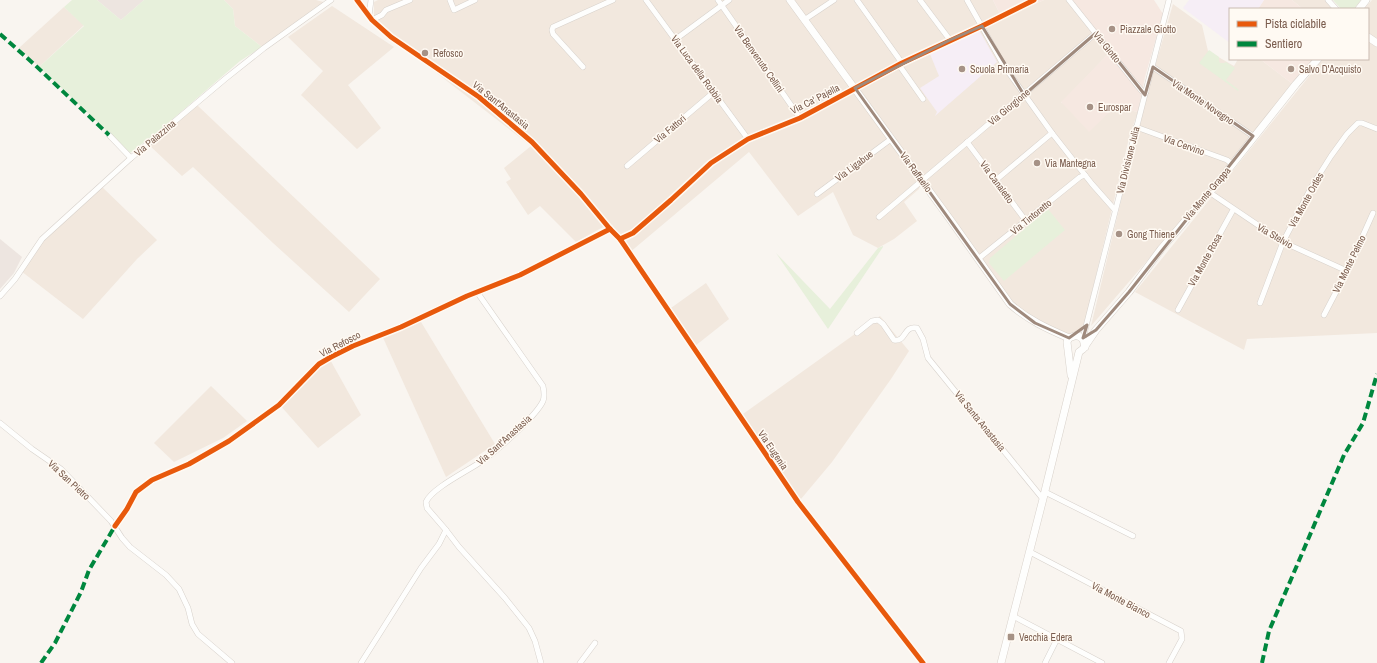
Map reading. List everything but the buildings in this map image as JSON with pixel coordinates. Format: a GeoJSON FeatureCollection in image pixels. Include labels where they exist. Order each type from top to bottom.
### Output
{"type":"FeatureCollection","features":[{"type":"Feature","properties":{"kind":"main road","name":"Via Raffaello"},"geometry":{"type":"LineString","coordinates":[[790,0],[922,180],[1010,304],[1035,323],[1073,341],[1074,353],[1082,350]]}},
{"type":"Feature","properties":{"kind":"main road"},"geometry":{"type":"LineString","coordinates":[[1360,8],[1366,0]]}},
{"type":"Feature","properties":{"kind":"main road","name":"Via Monte Grappa"},"geometry":{"type":"LineString","coordinates":[[1082,350],[1096,330],[1161,249],[1317,60]]}},
{"type":"Feature","properties":{"kind":"main road","name":"Via Monte Grappa"},"geometry":{"type":"LineString","coordinates":[[1073,341],[1096,330]]}},
{"type":"Feature","properties":{"kind":"main road"},"geometry":{"type":"LineString","coordinates":[[1001,663],[1044,499],[1072,383],[1085,342],[1073,341],[1072,383]]}},
{"type":"Feature","properties":{"kind":"street","name":"Via Palazzina"},"geometry":{"type":"LineString","coordinates":[[0,296],[15,279],[42,239],[131,158],[264,48],[330,0]]}},
{"type":"Feature","properties":{"kind":"street","name":"Via Sant'Anastasia"},"geometry":{"type":"LineString","coordinates":[[357,0],[370,18],[392,37],[479,97],[532,142],[581,194],[610,229],[620,238]]}},
{"type":"Feature","properties":{"kind":"street"},"geometry":{"type":"LineString","coordinates":[[371,0],[370,18],[382,15],[386,10],[410,0]]}},
{"type":"Feature","properties":{"kind":"street"},"geometry":{"type":"LineString","coordinates":[[450,0],[454,10],[475,0]]}},
{"type":"Feature","properties":{"kind":"street"},"geometry":{"type":"LineString","coordinates":[[583,67],[554,34],[552,30],[553,27],[556,24],[613,0]]}},
{"type":"Feature","properties":{"kind":"street","name":"Via Luca della Robbia"},"geometry":{"type":"LineString","coordinates":[[646,0],[748,139]]}},
{"type":"Feature","properties":{"kind":"street"},"geometry":{"type":"LineString","coordinates":[[676,39],[720,2],[728,0]]}},
{"type":"Feature","properties":{"kind":"street"},"geometry":{"type":"LineString","coordinates":[[804,20],[834,0]]}},
{"type":"Feature","properties":{"kind":"street"},"geometry":{"type":"LineString","coordinates":[[857,0],[901,64],[923,100]]}},
{"type":"Feature","properties":{"kind":"street"},"geometry":{"type":"LineString","coordinates":[[920,0],[950,40]]}},
{"type":"Feature","properties":{"kind":"street"},"geometry":{"type":"LineString","coordinates":[[967,0],[1004,66],[1024,95],[1052,134],[1115,210]]}},
{"type":"Feature","properties":{"kind":"street","name":"Via Ca' Pajella"},"geometry":{"type":"LineString","coordinates":[[620,238],[633,233],[710,163],[748,139],[800,118],[901,64],[1034,0]]}},
{"type":"Feature","properties":{"kind":"street","name":"Via Giotto"},"geometry":{"type":"LineString","coordinates":[[1069,0],[1136,84],[1142,91],[1146,92]]}},
{"type":"Feature","properties":{"kind":"street","name":"Via Divisione Julia"},"geometry":{"type":"LineString","coordinates":[[1073,341],[1087,321],[1169,0]]}},
{"type":"Feature","properties":{"kind":"street"},"geometry":{"type":"LineString","coordinates":[[1328,0],[1335,8]]}},
{"type":"Feature","properties":{"kind":"street","name":"Via Benvenuto Cellini"},"geometry":{"type":"LineString","coordinates":[[720,2],[800,118]]}},
{"type":"Feature","properties":{"kind":"street","name":"Via Giorgione"},"geometry":{"type":"LineString","coordinates":[[880,217],[1096,33]]}},
{"type":"Feature","properties":{"kind":"street","name":"Via Monte Novegno"},"geometry":{"type":"LineString","coordinates":[[1153,67],[1253,136]]}},
{"type":"Feature","properties":{"kind":"street","name":"Via Fattori"},"geometry":{"type":"LineString","coordinates":[[627,166],[714,92]]}},
{"type":"Feature","properties":{"kind":"street","name":"Via Monte Ortles"},"geometry":{"type":"LineString","coordinates":[[1260,303],[1283,242],[1312,186],[1331,156],[1347,134],[1355,126],[1362,123],[1377,129]]}},
{"type":"Feature","properties":{"kind":"street","name":"Via Cervino"},"geometry":{"type":"LineString","coordinates":[[1136,127],[1227,160],[1232,164]]}},
{"type":"Feature","properties":{"kind":"street"},"geometry":{"type":"LineString","coordinates":[[109,134],[131,158]]}},
{"type":"Feature","properties":{"kind":"street"},"geometry":{"type":"LineString","coordinates":[[996,180],[1052,134]]}},
{"type":"Feature","properties":{"kind":"street","name":"Via Ligabue"},"geometry":{"type":"LineString","coordinates":[[817,194],[891,139]]}},
{"type":"Feature","properties":{"kind":"street","name":"Via Canaletto"},"geometry":{"type":"LineString","coordinates":[[967,142],[1026,222]]}},
{"type":"Feature","properties":{"kind":"street","name":"Via Tintoretto"},"geometry":{"type":"LineString","coordinates":[[978,259],[1026,222],[1080,177],[1085,175]]}},
{"type":"Feature","properties":{"kind":"street","name":"Via Stelvio"},"geometry":{"type":"LineString","coordinates":[[1209,192],[1233,210],[1283,242],[1347,271]]}},
{"type":"Feature","properties":{"kind":"street","name":"Via Monte Rosa"},"geometry":{"type":"LineString","coordinates":[[1178,310],[1233,210]]}},
{"type":"Feature","properties":{"kind":"street","name":"Via Monte Pelmo"},"geometry":{"type":"LineString","coordinates":[[1324,315],[1347,271],[1373,213]]}},
{"type":"Feature","properties":{"kind":"street","name":"Via Refosco"},"geometry":{"type":"LineString","coordinates":[[115,526],[127,509],[136,492],[152,480],[189,464],[229,441],[279,405],[320,364],[353,346],[401,327],[477,292],[520,275],[610,229]]}},
{"type":"Feature","properties":{"kind":"street","name":"Via Eugenia"},"geometry":{"type":"LineString","coordinates":[[620,238],[798,502],[923,663]]}},
{"type":"Feature","properties":{"kind":"street","name":"Via Sant'Anastasia"},"geometry":{"type":"LineString","coordinates":[[477,292],[543,386],[544,397],[537,410],[520,429],[484,460],[435,491],[426,502],[427,508],[529,628],[535,641],[541,663]]}},
{"type":"Feature","properties":{"kind":"street","name":"Via Santa Anastasia"},"geometry":{"type":"LineString","coordinates":[[856,333],[872,321],[878,320],[884,324],[894,340],[898,341],[909,328],[917,328],[923,340],[928,358],[1044,499]]}},
{"type":"Feature","properties":{"kind":"street","name":"Via San Pietro"},"geometry":{"type":"LineString","coordinates":[[0,423],[32,449],[61,469],[115,526]]}},
{"type":"Feature","properties":{"kind":"street"},"geometry":{"type":"LineString","coordinates":[[1045,492],[1133,536]]}},
{"type":"Feature","properties":{"kind":"street"},"geometry":{"type":"LineString","coordinates":[[115,526],[122,538],[130,546],[166,575],[179,589],[188,608],[192,624],[198,634],[232,663]]}},
{"type":"Feature","properties":{"kind":"street"},"geometry":{"type":"LineString","coordinates":[[362,663],[421,568],[439,544],[446,530]]}},
{"type":"Feature","properties":{"kind":"street","name":"Via Monte Bianco"},"geometry":{"type":"LineString","coordinates":[[1030,552],[1180,631],[1182,639],[1169,663]]}},
{"type":"Feature","properties":{"kind":"street"},"geometry":{"type":"LineString","coordinates":[[1013,616],[1102,663]]}},
{"type":"Feature","properties":{"kind":"street"},"geometry":{"type":"LineString","coordinates":[[1045,663],[1057,639]]}},
{"type":"Feature","properties":{"kind":"street"},"geometry":{"type":"LineString","coordinates":[[580,663],[595,643]]}},
{"type":"Feature","properties":{"kind":"highlighted area"},"geometry":{"type":"Polygon","coordinates":[[[982,26],[1024,95],[1096,33],[1145,95],[1153,67],[1253,136],[1129,292],[1096,330],[1083,338],[1087,325],[1069,338],[1035,323],[1010,304],[855,88],[950,40],[982,26]]]}},
{"type":"Feature","properties":{"kind":"shaded area"},"geometry":{"type":"Polygon","coordinates":[[[97,0],[144,0],[121,20],[97,0]]]}},
{"type":"Feature","properties":{"kind":"shaded area"},"geometry":{"type":"Polygon","coordinates":[[[224,0],[316,0],[327,3],[262,47],[235,26],[233,9],[224,0]]]}},
{"type":"Feature","properties":{"kind":"shaded area"},"geometry":{"type":"Polygon","coordinates":[[[378,0],[993,0],[1002,18],[1044,0],[1066,0],[1109,53],[1061,103],[1115,107],[1138,112],[1130,134],[1085,321],[1079,332],[1070,335],[1035,321],[1010,301],[922,181],[919,189],[904,202],[917,221],[894,239],[878,248],[853,235],[833,192],[798,216],[749,152],[629,253],[603,227],[576,242],[540,206],[528,215],[506,182],[511,179],[504,168],[531,146],[381,30],[374,18],[374,2],[378,0]]]}},
{"type":"Feature","properties":{"kind":"shaded area"},"geometry":{"type":"Polygon","coordinates":[[[993,0],[1044,0],[1002,18],[993,0]]]}},
{"type":"Feature","properties":{"kind":"shaded area"},"geometry":{"type":"Polygon","coordinates":[[[1066,0],[1154,0],[1163,14],[1145,77],[1138,112],[1115,107],[1089,132],[1061,102],[1109,53],[1066,0]]]}},
{"type":"Feature","properties":{"kind":"shaded area"},"geometry":{"type":"Polygon","coordinates":[[[1189,0],[1264,0],[1259,8],[1229,8],[1229,42],[1183,8],[1189,0]]]}},
{"type":"Feature","properties":{"kind":"shaded area"},"geometry":{"type":"Polygon","coordinates":[[[1264,0],[1292,0],[1302,8],[1259,8],[1264,0]]]}},
{"type":"Feature","properties":{"kind":"shaded area"},"geometry":{"type":"Polygon","coordinates":[[[1292,0],[1325,0],[1332,8],[1302,8],[1292,0]]]}},
{"type":"Feature","properties":{"kind":"shaded area"},"geometry":{"type":"Polygon","coordinates":[[[1372,0],[1377,0],[1377,333],[1247,339],[1244,350],[1135,292],[1322,60],[1369,60],[1369,8],[1365,8],[1372,0]]]}},
{"type":"Feature","properties":{"kind":"shaded area"},"geometry":{"type":"Polygon","coordinates":[[[1173,4],[1202,25],[1208,51],[1234,66],[1237,60],[1261,60],[1294,85],[1207,191],[1091,326],[1144,105],[1173,4]]]}},
{"type":"Feature","properties":{"kind":"shaded area"},"geometry":{"type":"Polygon","coordinates":[[[332,6],[394,47],[348,85],[381,128],[357,149],[301,95],[323,71],[288,37],[332,6]]]}},
{"type":"Feature","properties":{"kind":"shaded area"},"geometry":{"type":"Polygon","coordinates":[[[64,7],[84,25],[39,67],[19,48],[64,7]]]}},
{"type":"Feature","properties":{"kind":"shaded area","name":"Scuola Primaria"},"geometry":{"type":"Polygon","coordinates":[[[979,30],[997,62],[935,116],[937,112],[920,88],[939,76],[930,54],[979,30]]]}},
{"type":"Feature","properties":{"kind":"shaded area","name":"Salvo D'Acquisto"},"geometry":{"type":"Polygon","coordinates":[[[1261,60],[1313,60],[1294,85],[1261,60]]]}},
{"type":"Feature","properties":{"kind":"shaded area"},"geometry":{"type":"Polygon","coordinates":[[[197,105],[380,279],[349,312],[273,243],[193,167],[182,176],[149,145],[197,105]]]}},
{"type":"Feature","properties":{"kind":"shaded area"},"geometry":{"type":"Polygon","coordinates":[[[100,185],[157,240],[137,259],[83,319],[21,271],[35,244],[100,185]]]}},
{"type":"Feature","properties":{"kind":"shaded area"},"geometry":{"type":"Polygon","coordinates":[[[0,239],[22,257],[14,273],[0,289],[0,239]]]}},
{"type":"Feature","properties":{"kind":"shaded area"},"geometry":{"type":"Polygon","coordinates":[[[706,283],[729,319],[695,346],[671,308],[706,283]]]}},
{"type":"Feature","properties":{"kind":"shaded area"},"geometry":{"type":"Polygon","coordinates":[[[880,316],[909,351],[832,462],[801,499],[743,414],[880,316]]]}},
{"type":"Feature","properties":{"kind":"shaded area"},"geometry":{"type":"Polygon","coordinates":[[[418,317],[495,444],[446,477],[380,331],[418,317]]]}},
{"type":"Feature","properties":{"kind":"shaded area"},"geometry":{"type":"Polygon","coordinates":[[[328,356],[361,415],[318,448],[279,404],[318,363],[328,356]]]}},
{"type":"Feature","properties":{"kind":"shaded area"},"geometry":{"type":"Polygon","coordinates":[[[211,386],[247,421],[223,438],[174,462],[154,443],[211,386]]]}},
{"type":"Feature","properties":{"kind":"green space"},"geometry":{"type":"Polygon","coordinates":[[[72,0],[97,0],[121,20],[144,0],[224,0],[233,9],[235,26],[262,47],[240,61],[160,130],[130,153],[39,67],[84,26],[64,7],[72,0]]]}},
{"type":"Feature","properties":{"kind":"green space"},"geometry":{"type":"Polygon","coordinates":[[[1333,0],[1361,0],[1355,8],[1340,8],[1333,0]]]}},
{"type":"Feature","properties":{"kind":"green space"},"geometry":{"type":"Polygon","coordinates":[[[1209,50],[1219,57],[1220,63],[1226,62],[1235,68],[1226,80],[1239,90],[1238,91],[1199,63],[1209,50]]]}},
{"type":"Feature","properties":{"kind":"green space"},"geometry":{"type":"Polygon","coordinates":[[[1048,209],[1065,230],[1004,281],[989,263],[990,258],[1048,209]]]}},
{"type":"Feature","properties":{"kind":"green space"},"geometry":{"type":"Polygon","coordinates":[[[883,246],[828,329],[776,253],[830,309],[878,248],[883,246]]]}},
{"type":"Feature","properties":{"kind":"marked path"},"geometry":{"type":"LineString","coordinates":[[0,34],[109,135]]}},
{"type":"Feature","properties":{"kind":"marked path"},"geometry":{"type":"LineString","coordinates":[[1262,663],[1269,631],[1344,455],[1363,423],[1377,374]]}},
{"type":"Feature","properties":{"kind":"marked path"},"geometry":{"type":"LineString","coordinates":[[41,663],[55,643],[81,592],[89,570],[115,526]]}},
{"type":"Feature","properties":{"kind":"cycle path"},"geometry":{"type":"LineString","coordinates":[[357,0],[372,20],[391,37],[479,97],[532,142],[581,194],[620,239],[798,502],[923,663]]}},
{"type":"Feature","properties":{"kind":"cycle path"},"geometry":{"type":"LineString","coordinates":[[620,239],[633,233],[711,163],[748,139],[800,118],[902,63],[1034,0]]}},
{"type":"Feature","properties":{"kind":"cycle path"},"geometry":{"type":"LineString","coordinates":[[115,526],[127,509],[136,492],[152,480],[189,464],[229,441],[279,405],[319,364],[353,346],[401,327],[467,296],[520,275],[610,229]]}},
{"type":"Feature","properties":{"kind":"place","name":"Piazzale Giotto"},"geometry":{"type":"Point","coordinates":[1112,29]}},
{"type":"Feature","properties":{"kind":"place","name":"Refosco"},"geometry":{"type":"Point","coordinates":[425,53]}},
{"type":"Feature","properties":{"kind":"place","name":"Scuola Primaria"},"geometry":{"type":"Point","coordinates":[962,69]}},
{"type":"Feature","properties":{"kind":"place","name":"Salvo D'Acquisto"},"geometry":{"type":"Point","coordinates":[1291,69]}},
{"type":"Feature","properties":{"kind":"place","name":"Eurospar"},"geometry":{"type":"Point","coordinates":[1090,107]}},
{"type":"Feature","properties":{"kind":"place","name":"Via Mantegna"},"geometry":{"type":"Point","coordinates":[1037,163]}},
{"type":"Feature","properties":{"kind":"place","name":"Gong Thiene"},"geometry":{"type":"Point","coordinates":[1119,234]}},
{"type":"Feature","properties":{"kind":"place","name":"Vecchia Edera"},"geometry":{"type":"Point","coordinates":[1011,637]}}]}
